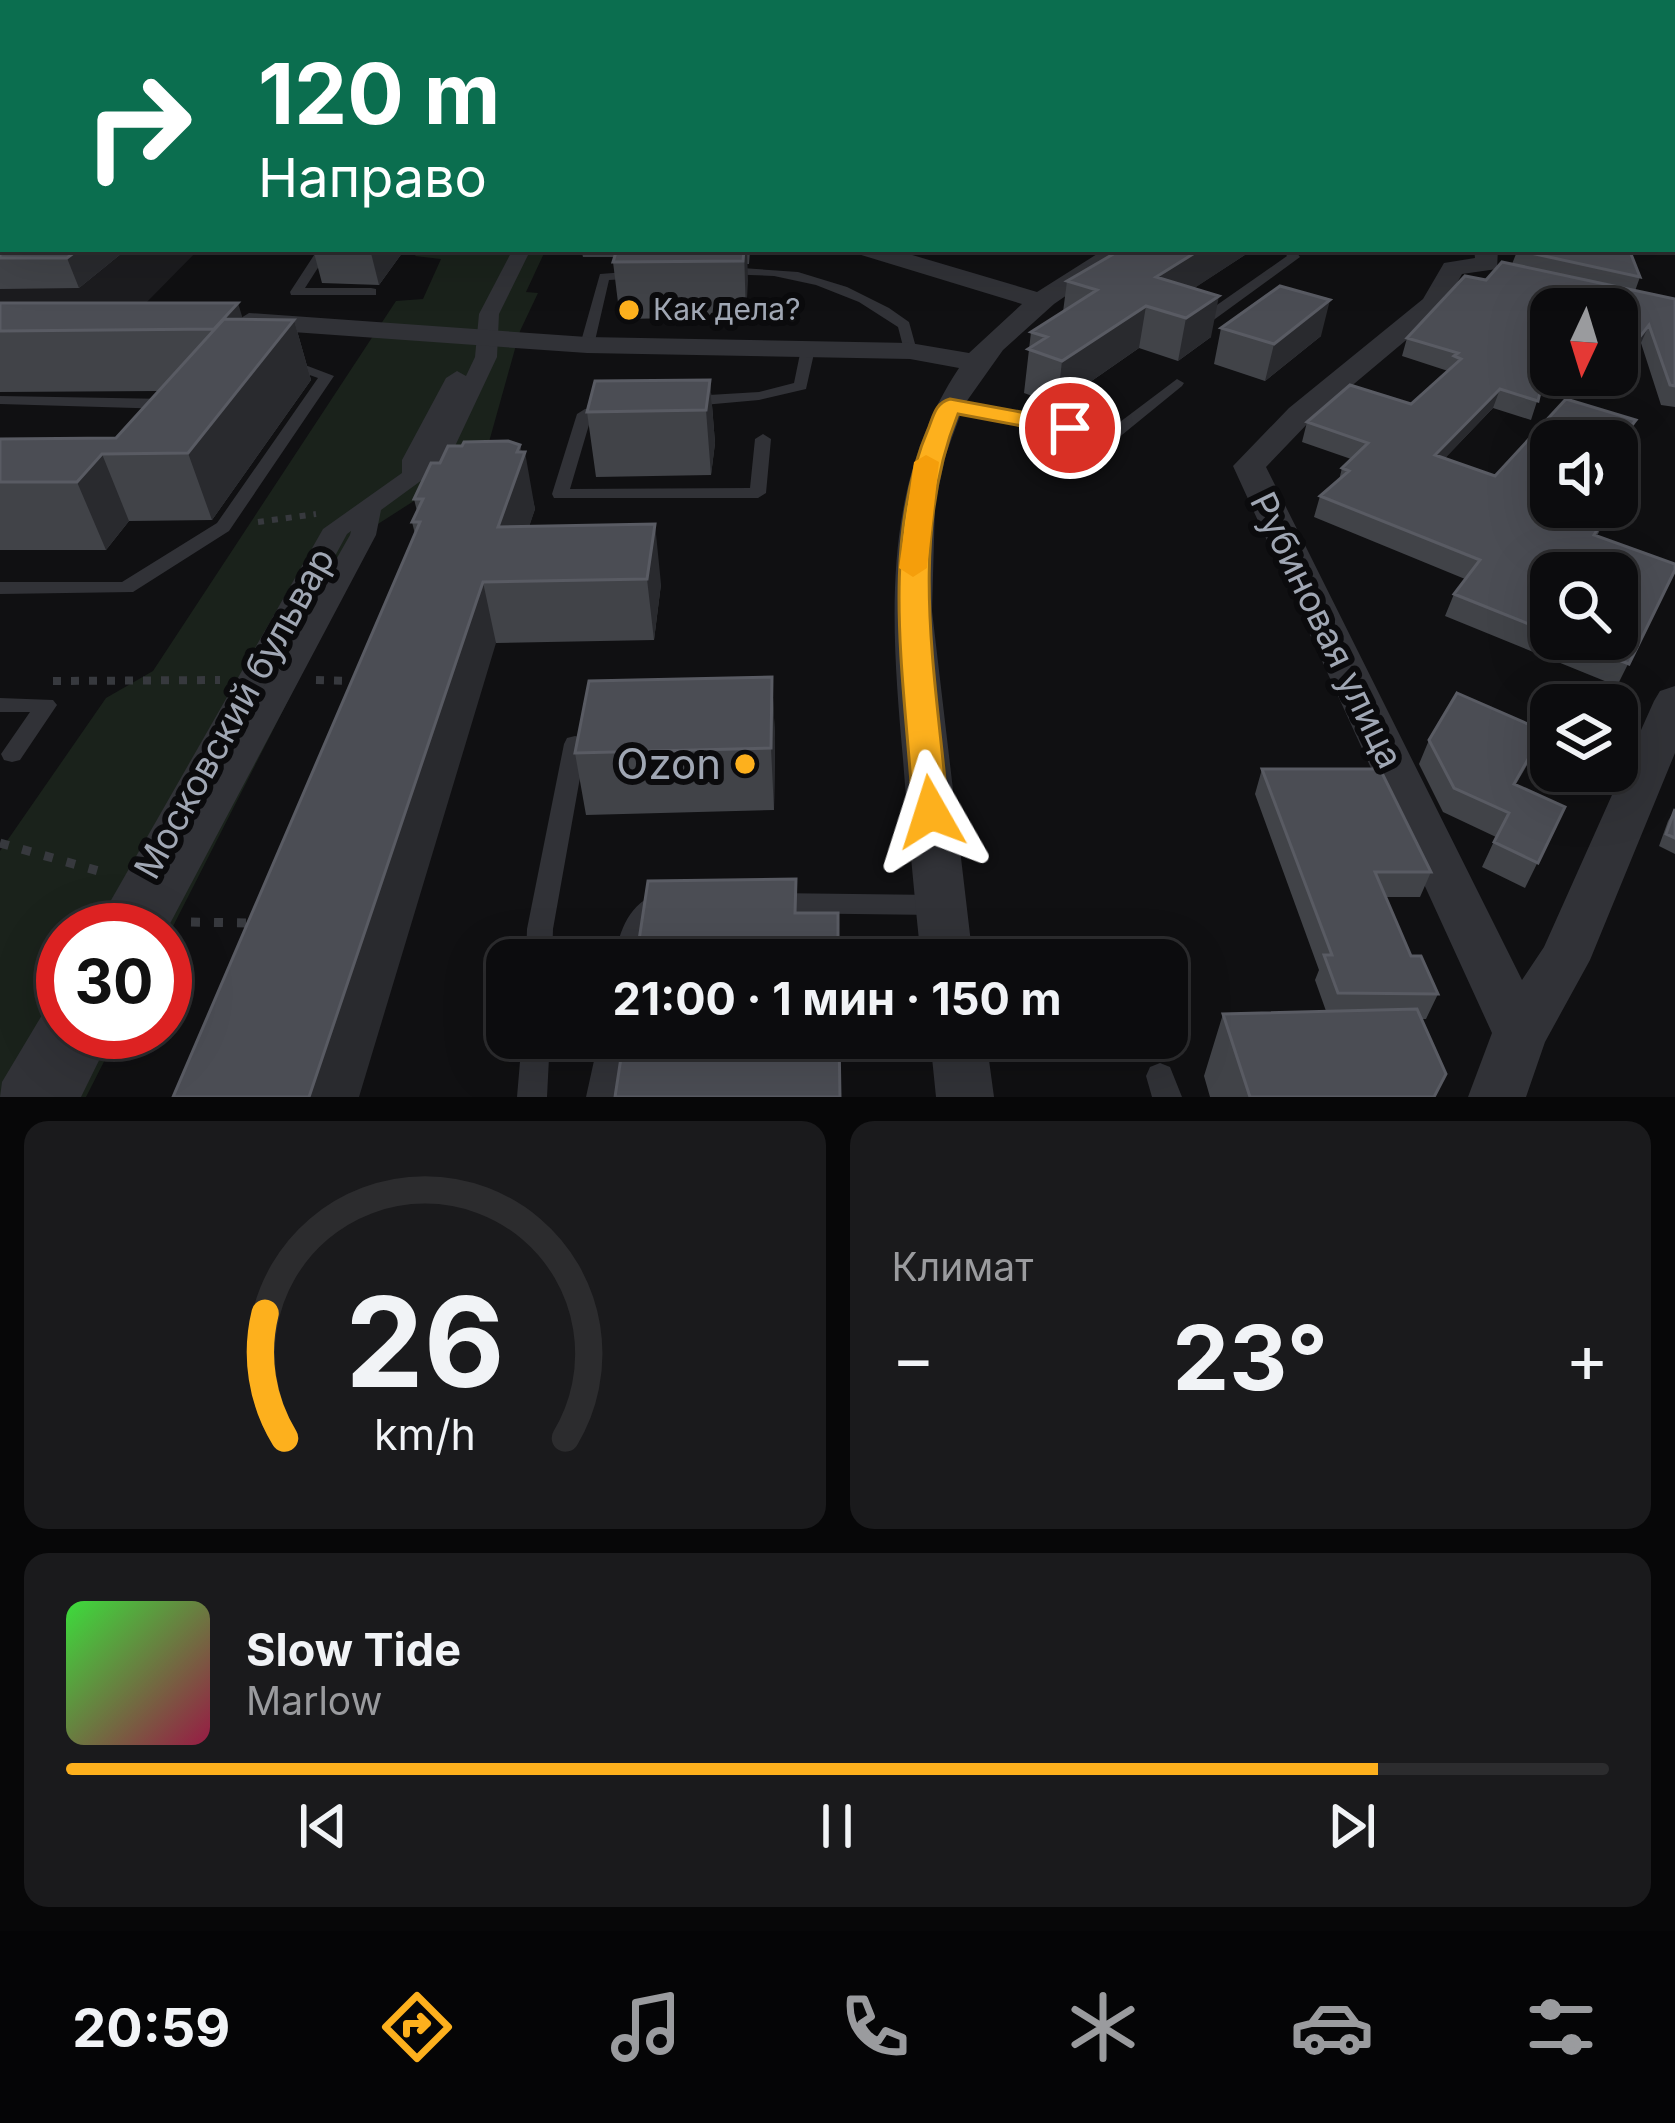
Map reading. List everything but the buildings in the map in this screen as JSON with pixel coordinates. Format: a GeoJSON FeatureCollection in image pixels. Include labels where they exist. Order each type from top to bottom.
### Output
{"type":"FeatureCollection","features":[{"type":"Feature","properties":{"kind":"street"},"geometry":{"type":"LineString","coordinates":[[884,252],[1039,302]]}},
{"type":"Feature","properties":{"kind":"street"},"geometry":{"type":"LineString","coordinates":[[945,939],[921,718],[913,566],[927,459],[950,406],[976,363],[1039,302],[1117,252]]}},
{"type":"Feature","properties":{"kind":"street"},"geometry":{"type":"LineString","coordinates":[[484,338],[508,316],[527,257]]}},
{"type":"Feature","properties":{"kind":"street","name":"Рубиновая улица"},"geometry":{"type":"LineString","coordinates":[[1493,262],[1453,268],[1441,292],[1420,316],[1300,414],[1249,466],[1520,1034]]}},
{"type":"Feature","properties":{"kind":"street"},"geometry":{"type":"LineString","coordinates":[[218,319],[586,345],[910,351],[976,363]]}},
{"type":"Feature","properties":{"kind":"street"},"geometry":{"type":"LineString","coordinates":[[376,505],[436,461],[453,404],[486,357],[484,338]]}},
{"type":"Feature","properties":{"kind":"street","name":"Московский бульвар"},"geometry":{"type":"LineString","coordinates":[[133,903],[158,870],[297,630],[363,535],[376,505]]}},
{"type":"Feature","properties":{"kind":"street","name":"Московский бульвар"},"geometry":{"type":"LineString","coordinates":[[153,903],[158,870],[254,681],[297,630]]}},
{"type":"Feature","properties":{"kind":"street"},"geometry":{"type":"LineString","coordinates":[[1497,1097],[1520,1034],[1564,960],[1675,701]]}},
{"type":"Feature","properties":{"kind":"street"},"geometry":{"type":"LineString","coordinates":[[17,1097],[39,1059]]}},
{"type":"Feature","properties":{"kind":"street"},"geometry":{"type":"LineString","coordinates":[[58,1097],[78,1059]]}},
{"type":"Feature","properties":{"kind":"street"},"geometry":{"type":"LineString","coordinates":[[960,1059],[965,1097]]}},
{"type":"Feature","properties":{"kind":"lane"},"geometry":{"type":"LineString","coordinates":[[322,252],[296,292],[371,292]]}},
{"type":"Feature","properties":{"kind":"lane"},"geometry":{"type":"LineString","coordinates":[[1198,325],[1294,257],[1290,252]]}},
{"type":"Feature","properties":{"kind":"lane"},"geometry":{"type":"LineString","coordinates":[[714,271],[758,269],[851,290],[904,325],[910,351]]}},
{"type":"Feature","properties":{"kind":"lane"},"geometry":{"type":"LineString","coordinates":[[586,345],[604,277],[648,274]]}},
{"type":"Feature","properties":{"kind":"lane"},"geometry":{"type":"LineString","coordinates":[[664,404],[759,396],[801,386],[808,349]]}},
{"type":"Feature","properties":{"kind":"lane"},"geometry":{"type":"LineString","coordinates":[[0,588],[126,588],[223,527],[327,376],[262,354]]}},
{"type":"Feature","properties":{"kind":"lane"},"geometry":{"type":"LineString","coordinates":[[950,406],[1111,436],[1177,383]]}},
{"type":"Feature","properties":{"kind":"lane"},"geometry":{"type":"LineString","coordinates":[[0,400],[165,402],[180,410],[168,424]]}},
{"type":"Feature","properties":{"kind":"lane"},"geometry":{"type":"LineString","coordinates":[[625,409],[585,414],[560,494],[758,493],[763,439]]}},
{"type":"Feature","properties":{"kind":"lane"},"geometry":{"type":"LineString","coordinates":[[0,705],[46,705],[12,754]]}},
{"type":"Feature","properties":{"kind":"lane"},"geometry":{"type":"LineString","coordinates":[[540,939],[575,743]]}},
{"type":"Feature","properties":{"kind":"lane"},"geometry":{"type":"LineString","coordinates":[[631,939],[647,908],[660,902],[683,902]]}},
{"type":"Feature","properties":{"kind":"lane"},"geometry":{"type":"LineString","coordinates":[[754,903],[941,905]]}},
{"type":"Feature","properties":{"kind":"lane"},"geometry":{"type":"LineString","coordinates":[[532,1097],[535,1059]]}},
{"type":"Feature","properties":{"kind":"lane"},"geometry":{"type":"LineString","coordinates":[[602,1097],[609,1059]]}},
{"type":"Feature","properties":{"kind":"path"},"geometry":{"type":"LineString","coordinates":[[223,527],[376,505]]}},
{"type":"Feature","properties":{"kind":"path"},"geometry":{"type":"LineString","coordinates":[[43,681],[254,681]]}},
{"type":"Feature","properties":{"kind":"path"},"geometry":{"type":"LineString","coordinates":[[0,843],[158,870]]}},
{"type":"Feature","properties":{"kind":"path"},"geometry":{"type":"LineString","coordinates":[[192,925],[249,923]]}},
{"type":"Feature","properties":{"kind":"shaded area"},"geometry":{"type":"Polygon","coordinates":[[[0,252],[196,252],[145,304],[0,306],[0,252]]]}},
{"type":"Feature","properties":{"kind":"shaded area"},"geometry":{"type":"Polygon","coordinates":[[[418,252],[545,252],[526,292],[538,293],[520,331],[489,442],[445,481],[378,524],[185,903],[36,903],[36,1059],[105,1059],[86,1097],[0,1097],[0,851],[106,698],[153,671],[396,301],[423,299],[441,259],[415,256],[418,252]]]}},
{"type":"Feature","properties":{"kind":"slow traffic"},"geometry":{"type":"LineString","coordinates":[[913,568],[926,462]]}},
{"type":"Feature","properties":{"kind":"place","name":"Как дела?"},"geometry":{"type":"Point","coordinates":[629,310]}},
{"type":"Feature","properties":{"kind":"place","name":"Ozon"},"geometry":{"type":"Point","coordinates":[745,764]}},
{"type":"Feature","properties":{"kind":"route"},"geometry":{"type":"LineString","coordinates":[[931,812],[913,566],[927,459],[950,406],[1070,428]]}}]}
